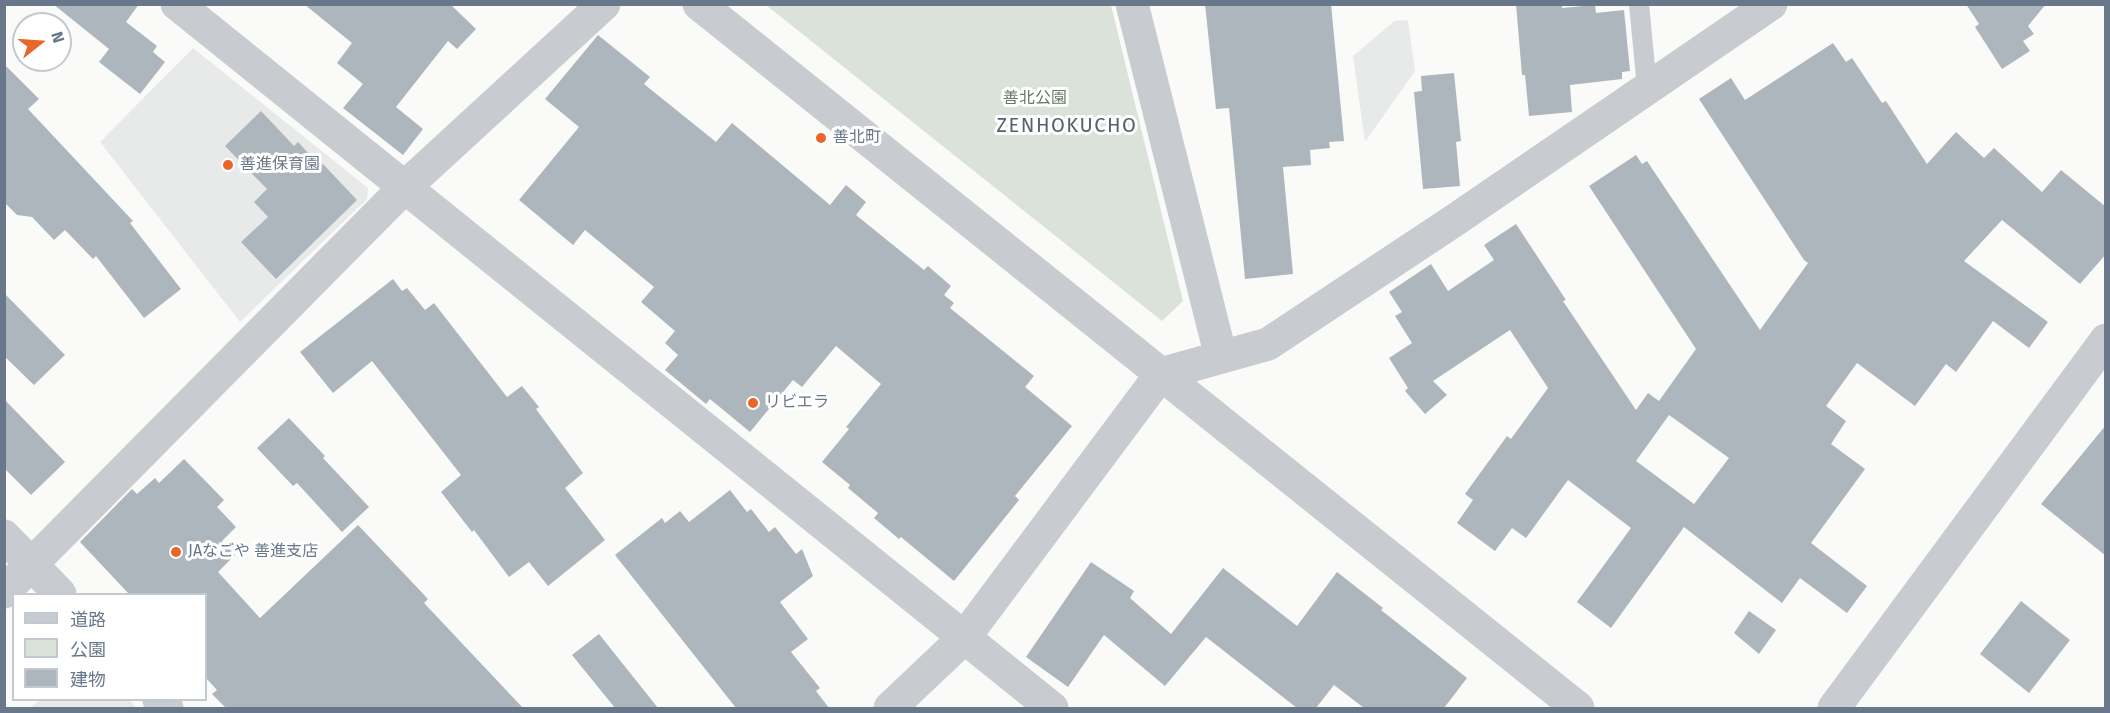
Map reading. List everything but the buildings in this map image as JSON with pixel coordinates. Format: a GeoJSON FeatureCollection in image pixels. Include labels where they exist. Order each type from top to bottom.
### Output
{"type":"FeatureCollection","features":[{"type":"Feature","properties":{"kind":"street"},"geometry":{"type":"LineString","coordinates":[[177,4],[1052,708]]}},
{"type":"Feature","properties":{"kind":"street"},"geometry":{"type":"LineString","coordinates":[[4,592],[405,187],[604,4]]}},
{"type":"Feature","properties":{"kind":"street"},"geometry":{"type":"LineString","coordinates":[[699,4],[1578,708]]}},
{"type":"Feature","properties":{"kind":"street"},"geometry":{"type":"LineString","coordinates":[[1132,4],[1221,357]]}},
{"type":"Feature","properties":{"kind":"street"},"geometry":{"type":"LineString","coordinates":[[890,708],[964,638],[1161,374],[1268,344],[1455,220],[1771,4]]}},
{"type":"Feature","properties":{"kind":"street"},"geometry":{"type":"LineString","coordinates":[[1834,708],[2106,340]]}},
{"type":"Feature","properties":{"kind":"street"},"geometry":{"type":"LineString","coordinates":[[4,536],[59,593]]}},
{"type":"Feature","properties":{"kind":"lane"},"geometry":{"type":"LineString","coordinates":[[1639,4],[1647,88]]}},
{"type":"Feature","properties":{"kind":"shaded area"},"geometry":{"type":"Polygon","coordinates":[[[1408,20],[1415,71],[1365,142],[1353,56],[1394,21],[1408,20]]]}},
{"type":"Feature","properties":{"kind":"shaded area","name":"善進保育園"},"geometry":{"type":"Polygon","coordinates":[[[193,48],[368,188],[367,199],[240,322],[100,142],[193,48]]]}},
{"type":"Feature","properties":{"kind":"shaded area"},"geometry":{"type":"Polygon","coordinates":[[[39,701],[130,701],[137,708],[30,708],[39,701]]]}},
{"type":"Feature","properties":{"kind":"green space","name":"善北公園"},"geometry":{"type":"Polygon","coordinates":[[[766,5],[1111,5],[1183,301],[1162,321],[766,5]]]}},
{"type":"Feature","properties":{"kind":"place","name":"善北町"},"geometry":{"type":"Point","coordinates":[821,138]}},
{"type":"Feature","properties":{"kind":"place","name":"善進保育園"},"geometry":{"type":"Point","coordinates":[228,165]}},
{"type":"Feature","properties":{"kind":"place","name":"リビエラ"},"geometry":{"type":"Point","coordinates":[753,403]}},
{"type":"Feature","properties":{"kind":"place","name":"JAなごや 善進支店"},"geometry":{"type":"Point","coordinates":[176,552]}},
{"type":"Feature","properties":{"kind":"district","name":"ZENHOKUCHO"},"geometry":{"type":"Point","coordinates":[1067,126]}}]}
